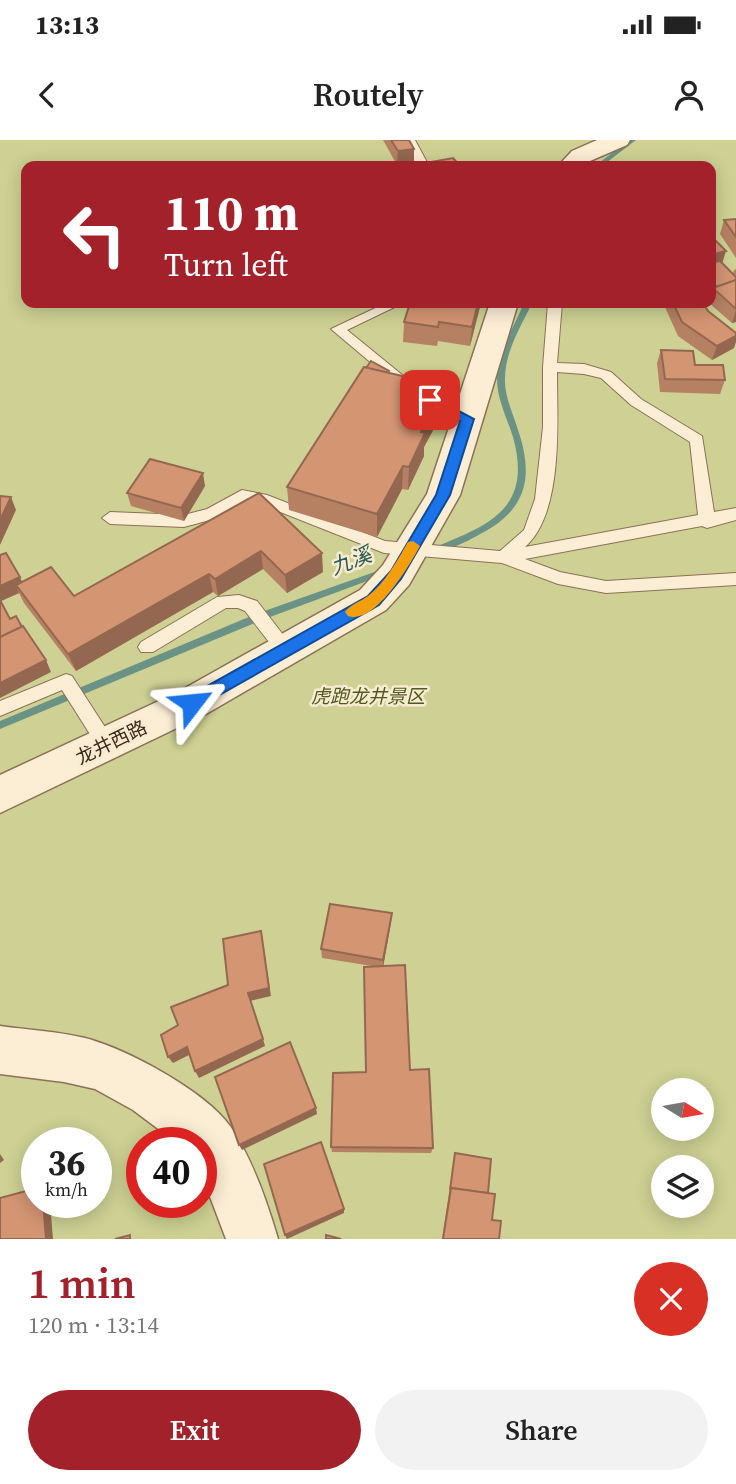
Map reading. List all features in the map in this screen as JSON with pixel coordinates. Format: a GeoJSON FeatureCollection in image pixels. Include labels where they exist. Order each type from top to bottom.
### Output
{"type":"FeatureCollection","features":[{"type":"Feature","properties":{"kind":"street"},"geometry":{"type":"LineString","coordinates":[[576,161],[581,156],[618,140]]}},
{"type":"Feature","properties":{"kind":"street","name":"龙井西路"},"geometry":{"type":"LineString","coordinates":[[0,795],[192,703],[373,600],[396,575],[443,495],[502,308]]}},
{"type":"Feature","properties":{"kind":"street"},"geometry":{"type":"LineString","coordinates":[[0,1050],[87,1063],[129,1082],[161,1101],[209,1138],[246,1212],[252,1239]]}},
{"type":"Feature","properties":{"kind":"lane"},"geometry":{"type":"LineString","coordinates":[[409,140],[420,161]]}},
{"type":"Feature","properties":{"kind":"lane"},"geometry":{"type":"LineString","coordinates":[[385,308],[338,329],[412,390],[467,419]]}},
{"type":"Feature","properties":{"kind":"lane"},"geometry":{"type":"LineString","coordinates":[[503,557],[531,533],[543,499],[550,427],[550,367],[555,308]]}},
{"type":"Feature","properties":{"kind":"lane"},"geometry":{"type":"LineString","coordinates":[[550,367],[584,369],[606,376],[636,402],[697,440],[707,522]]}},
{"type":"Feature","properties":{"kind":"lane"},"geometry":{"type":"LineString","coordinates":[[110,518],[184,521],[212,514],[242,496],[262,499],[384,547],[503,557],[558,578],[606,587],[736,579]]}},
{"type":"Feature","properties":{"kind":"lane"},"geometry":{"type":"LineString","coordinates":[[503,557],[707,522],[736,514]]}},
{"type":"Feature","properties":{"kind":"lane"},"geometry":{"type":"LineString","coordinates":[[147,647],[223,602],[239,601],[251,606],[285,650]]}},
{"type":"Feature","properties":{"kind":"lane"},"geometry":{"type":"LineString","coordinates":[[0,709],[66,681],[106,744]]}},
{"type":"Feature","properties":{"kind":"green space","name":"虎跑龙井景区"},"geometry":{"type":"Polygon","coordinates":[[[0,140],[736,140],[736,1239],[0,1239],[0,140]]]}},
{"type":"Feature","properties":{"kind":"building"},"geometry":{"type":"Polygon","coordinates":[[[391,140],[409,140],[414,149],[398,151],[391,140]]]}},
{"type":"Feature","properties":{"kind":"building"},"geometry":{"type":"Polygon","coordinates":[[[736,219],[736,237],[724,220],[736,219]]]}},
{"type":"Feature","properties":{"kind":"building"},"geometry":{"type":"Polygon","coordinates":[[[716,241],[726,251],[716,254],[716,241]]]}},
{"type":"Feature","properties":{"kind":"building"},"geometry":{"type":"Polygon","coordinates":[[[720,261],[736,280],[717,287],[716,262],[720,261]]]}},
{"type":"Feature","properties":{"kind":"building"},"geometry":{"type":"Polygon","coordinates":[[[736,280],[736,309],[716,291],[716,287],[736,280]]]}},
{"type":"Feature","properties":{"kind":"building"},"geometry":{"type":"Polygon","coordinates":[[[408,308],[477,308],[472,327],[439,322],[438,327],[404,322],[408,308]]]}},
{"type":"Feature","properties":{"kind":"building"},"geometry":{"type":"Polygon","coordinates":[[[675,308],[706,308],[736,333],[736,336],[717,346],[682,322],[675,308]]]}},
{"type":"Feature","properties":{"kind":"building"},"geometry":{"type":"Polygon","coordinates":[[[661,350],[693,351],[695,365],[723,365],[725,380],[665,379],[661,350]]]}},
{"type":"Feature","properties":{"kind":"building"},"geometry":{"type":"Polygon","coordinates":[[[371,361],[389,371],[388,373],[366,368],[371,361]]]}},
{"type":"Feature","properties":{"kind":"building"},"geometry":{"type":"Polygon","coordinates":[[[364,367],[432,383],[427,394],[440,397],[421,432],[425,433],[409,467],[403,466],[377,514],[287,487],[364,367]]]}},
{"type":"Feature","properties":{"kind":"building"},"geometry":{"type":"Polygon","coordinates":[[[150,459],[203,473],[181,508],[127,493],[150,459]]]}},
{"type":"Feature","properties":{"kind":"building"},"geometry":{"type":"Polygon","coordinates":[[[259,493],[322,553],[285,575],[261,551],[215,579],[209,574],[68,654],[16,585],[51,567],[74,596],[259,493]]]}},
{"type":"Feature","properties":{"kind":"building"},"geometry":{"type":"Polygon","coordinates":[[[0,496],[11,497],[0,520],[0,496]]]}},
{"type":"Feature","properties":{"kind":"building"},"geometry":{"type":"Polygon","coordinates":[[[6,553],[20,577],[0,586],[0,555],[6,553]]]}},
{"type":"Feature","properties":{"kind":"building"},"geometry":{"type":"Polygon","coordinates":[[[0,600],[10,619],[16,616],[22,627],[0,637],[0,600]]]}},
{"type":"Feature","properties":{"kind":"building"},"geometry":{"type":"Polygon","coordinates":[[[23,626],[46,660],[0,683],[0,637],[23,626]]]}},
{"type":"Feature","properties":{"kind":"building"},"geometry":{"type":"Polygon","coordinates":[[[330,904],[392,913],[383,960],[321,949],[330,904]]]}},
{"type":"Feature","properties":{"kind":"building"},"geometry":{"type":"Polygon","coordinates":[[[261,931],[269,988],[248,993],[263,1039],[195,1071],[187,1047],[168,1057],[161,1035],[178,1025],[171,1007],[228,985],[223,939],[261,931]]]}},
{"type":"Feature","properties":{"kind":"building"},"geometry":{"type":"Polygon","coordinates":[[[405,965],[410,1070],[429,1069],[433,1148],[331,1147],[333,1073],[366,1072],[364,967],[405,965]]]}},
{"type":"Feature","properties":{"kind":"building"},"geometry":{"type":"Polygon","coordinates":[[[290,1042],[316,1108],[239,1145],[215,1077],[290,1042]]]}},
{"type":"Feature","properties":{"kind":"building"},"geometry":{"type":"Polygon","coordinates":[[[321,1142],[344,1209],[285,1235],[264,1164],[321,1142]]]}},
{"type":"Feature","properties":{"kind":"building"},"geometry":{"type":"Polygon","coordinates":[[[455,1153],[491,1159],[488,1193],[450,1190],[455,1153]]]}},
{"type":"Feature","properties":{"kind":"building"},"geometry":{"type":"Polygon","coordinates":[[[451,1188],[495,1194],[492,1220],[501,1221],[499,1239],[443,1239],[451,1188]]]}},
{"type":"Feature","properties":{"kind":"building"},"geometry":{"type":"Polygon","coordinates":[[[21,1192],[21,1218],[44,1218],[46,1239],[0,1239],[0,1198],[21,1192]]]}},
{"type":"Feature","properties":{"kind":"waterway","name":"九溪"},"geometry":{"type":"LineString","coordinates":[[605,161],[633,140]]}},
{"type":"Feature","properties":{"kind":"waterway","name":"九溪"},"geometry":{"type":"LineString","coordinates":[[436,550],[475,533],[505,514],[515,501],[521,486],[522,466],[518,442],[504,399],[501,375],[510,343],[526,308]]}},
{"type":"Feature","properties":{"kind":"waterway","name":"九溪"},"geometry":{"type":"LineString","coordinates":[[0,725],[259,617],[383,572]]}},
{"type":"Feature","properties":{"kind":"slow traffic"},"geometry":{"type":"LineString","coordinates":[[353,612],[373,600],[396,575],[413,546]]}},
{"type":"Feature","properties":{"kind":"route"},"geometry":{"type":"LineString","coordinates":[[192,703],[373,600],[396,575],[443,495],[467,419],[430,400]]}}]}
